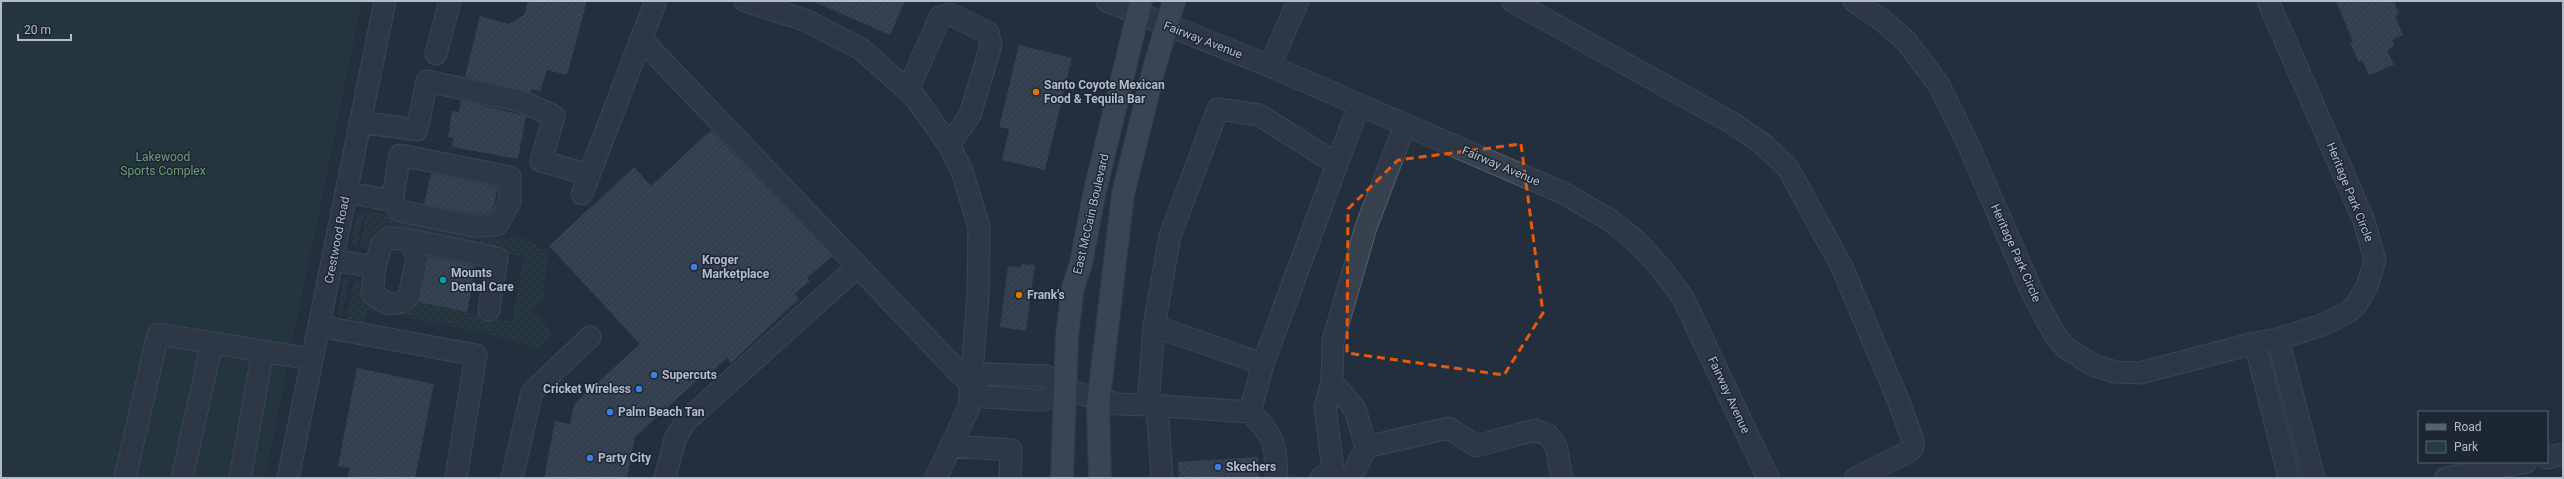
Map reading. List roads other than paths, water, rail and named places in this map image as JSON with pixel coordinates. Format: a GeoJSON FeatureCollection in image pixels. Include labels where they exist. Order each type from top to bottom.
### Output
{"type":"FeatureCollection","features":[{"type":"Feature","properties":{"kind":"main road"},"geometry":{"type":"LineString","coordinates":[[1100,478],[1098,400],[1123,194],[1174,1]]}},
{"type":"Feature","properties":{"kind":"main road","name":"East McCain Boulevard"},"geometry":{"type":"LineString","coordinates":[[1062,478],[1067,336],[1073,287],[1081,264],[1094,195],[1139,8]]}},
{"type":"Feature","properties":{"kind":"street","name":"Crestwood Road"},"geometry":{"type":"LineString","coordinates":[[290,478],[312,359],[385,1]]}},
{"type":"Feature","properties":{"kind":"street"},"geometry":{"type":"LineString","coordinates":[[436,54],[450,1]]}},
{"type":"Feature","properties":{"kind":"street"},"geometry":{"type":"LineString","coordinates":[[360,122],[417,130],[427,81],[520,101],[554,116],[541,161],[585,184],[656,1]]}},
{"type":"Feature","properties":{"kind":"street"},"geometry":{"type":"LineString","coordinates":[[745,1],[805,20],[861,49],[908,90],[948,145],[962,171],[979,228],[978,296],[971,385],[969,406],[936,478]]}},
{"type":"Feature","properties":{"kind":"street","name":"Fairway Avenue"},"geometry":{"type":"LineString","coordinates":[[1107,1],[1139,8],[1167,26],[1270,66],[1563,193],[1594,210],[1636,241],[1661,268],[1683,298],[1768,478]]}},
{"type":"Feature","properties":{"kind":"street"},"geometry":{"type":"LineString","coordinates":[[1270,66],[1298,1]]}},
{"type":"Feature","properties":{"kind":"street"},"geometry":{"type":"LineString","coordinates":[[1512,1],[1734,124],[1779,158],[1788,168],[1842,267],[1899,402],[1913,441],[1913,447],[1908,452],[1856,478]]}},
{"type":"Feature","properties":{"kind":"street","name":"Heritage Park Circle"},"geometry":{"type":"LineString","coordinates":[[1854,1],[1882,20],[1906,41],[1923,62],[1945,95],[2032,292],[2055,335],[2066,348],[2093,365],[2115,372],[2140,373],[2255,343],[2278,339],[2325,324],[2348,313],[2356,305],[2368,284],[2375,260],[2364,221],[2268,1]]}},
{"type":"Feature","properties":{"kind":"street"},"geometry":{"type":"LineString","coordinates":[[908,90],[940,17],[950,14],[988,33],[991,45],[970,115],[948,145]]}},
{"type":"Feature","properties":{"kind":"street"},"geometry":{"type":"LineString","coordinates":[[641,39],[971,385]]}},
{"type":"Feature","properties":{"kind":"street"},"geometry":{"type":"LineString","coordinates":[[1250,412],[1263,364],[1359,105]]}},
{"type":"Feature","properties":{"kind":"street"},"geometry":{"type":"LineString","coordinates":[[1162,478],[1152,405],[1154,326],[1170,236],[1218,109],[1258,115],[1338,164]]}},
{"type":"Feature","properties":{"kind":"street"},"geometry":{"type":"LineString","coordinates":[[1335,475],[1325,407],[1332,382],[1333,341],[1366,227],[1404,125]]}},
{"type":"Feature","properties":{"kind":"street"},"geometry":{"type":"LineString","coordinates":[[346,192],[392,201],[400,211],[474,226],[497,225],[510,202],[510,178],[400,155],[392,201]]}},
{"type":"Feature","properties":{"kind":"street"},"geometry":{"type":"LineString","coordinates":[[411,240],[417,258],[409,296],[401,302],[389,304],[372,294],[375,267],[381,245],[389,238],[411,240],[497,258],[489,310]]}},
{"type":"Feature","properties":{"kind":"street"},"geometry":{"type":"LineString","coordinates":[[332,260],[375,267]]}},
{"type":"Feature","properties":{"kind":"street"},"geometry":{"type":"LineString","coordinates":[[665,478],[675,439],[686,421],[857,267]]}},
{"type":"Feature","properties":{"kind":"street"},"geometry":{"type":"LineString","coordinates":[[319,326],[476,355],[456,478]]}},
{"type":"Feature","properties":{"kind":"street"},"geometry":{"type":"LineString","coordinates":[[1154,326],[1263,364]]}},
{"type":"Feature","properties":{"kind":"street"},"geometry":{"type":"LineString","coordinates":[[125,478],[158,334],[312,359]]}},
{"type":"Feature","properties":{"kind":"street"},"geometry":{"type":"LineString","coordinates":[[512,478],[532,392],[590,337]]}},
{"type":"Feature","properties":{"kind":"street"},"geometry":{"type":"LineString","coordinates":[[2278,339],[2314,478]]}},
{"type":"Feature","properties":{"kind":"street"},"geometry":{"type":"LineString","coordinates":[[182,478],[212,343]]}},
{"type":"Feature","properties":{"kind":"street"},"geometry":{"type":"LineString","coordinates":[[2255,343],[2289,478]]}},
{"type":"Feature","properties":{"kind":"street"},"geometry":{"type":"LineString","coordinates":[[240,478],[263,351]]}},
{"type":"Feature","properties":{"kind":"street"},"geometry":{"type":"LineString","coordinates":[[971,385],[984,374],[1047,376],[1064,389],[1098,400],[1117,404],[1250,412],[1263,425],[1275,443],[1277,478]]}},
{"type":"Feature","properties":{"kind":"street"},"geometry":{"type":"LineString","coordinates":[[1332,382],[1355,409],[1366,446]]}},
{"type":"Feature","properties":{"kind":"street"},"geometry":{"type":"LineString","coordinates":[[1335,475],[1366,446],[1449,428],[1476,446],[1535,430],[1548,435],[1556,446],[1562,478]]}},
{"type":"Feature","properties":{"kind":"street"},"geometry":{"type":"LineString","coordinates":[[951,446],[1011,450],[1010,478]]}},
{"type":"Feature","properties":{"kind":"street"},"geometry":{"type":"LineString","coordinates":[[2548,458],[2563,454]]}},
{"type":"Feature","properties":{"kind":"street"},"geometry":{"type":"LineString","coordinates":[[2446,478],[2521,463]]}},
{"type":"Feature","properties":{"kind":"place","name":"Santo Coyote Mexican Food & Tequila Bar"},"geometry":{"type":"Point","coordinates":[1036,92]}},
{"type":"Feature","properties":{"kind":"place","name":"Kroger Marketplace"},"geometry":{"type":"Point","coordinates":[694,267]}},
{"type":"Feature","properties":{"kind":"place","name":"Mounts Dental Care"},"geometry":{"type":"Point","coordinates":[443,280]}},
{"type":"Feature","properties":{"kind":"place","name":"Frank's"},"geometry":{"type":"Point","coordinates":[1019,295]}},
{"type":"Feature","properties":{"kind":"place","name":"Supercuts"},"geometry":{"type":"Point","coordinates":[654,375]}},
{"type":"Feature","properties":{"kind":"place","name":"Cricket Wireless"},"geometry":{"type":"Point","coordinates":[639,389]}},
{"type":"Feature","properties":{"kind":"place","name":"Palm Beach Tan"},"geometry":{"type":"Point","coordinates":[610,412]}},
{"type":"Feature","properties":{"kind":"place","name":"Party City"},"geometry":{"type":"Point","coordinates":[590,458]}},
{"type":"Feature","properties":{"kind":"place","name":"Skechers"},"geometry":{"type":"Point","coordinates":[1218,467]}},
{"type":"Feature","properties":{"kind":"park label","name":"Lakewood Sports Complex"},"geometry":{"type":"Point","coordinates":[163,164]}}]}
